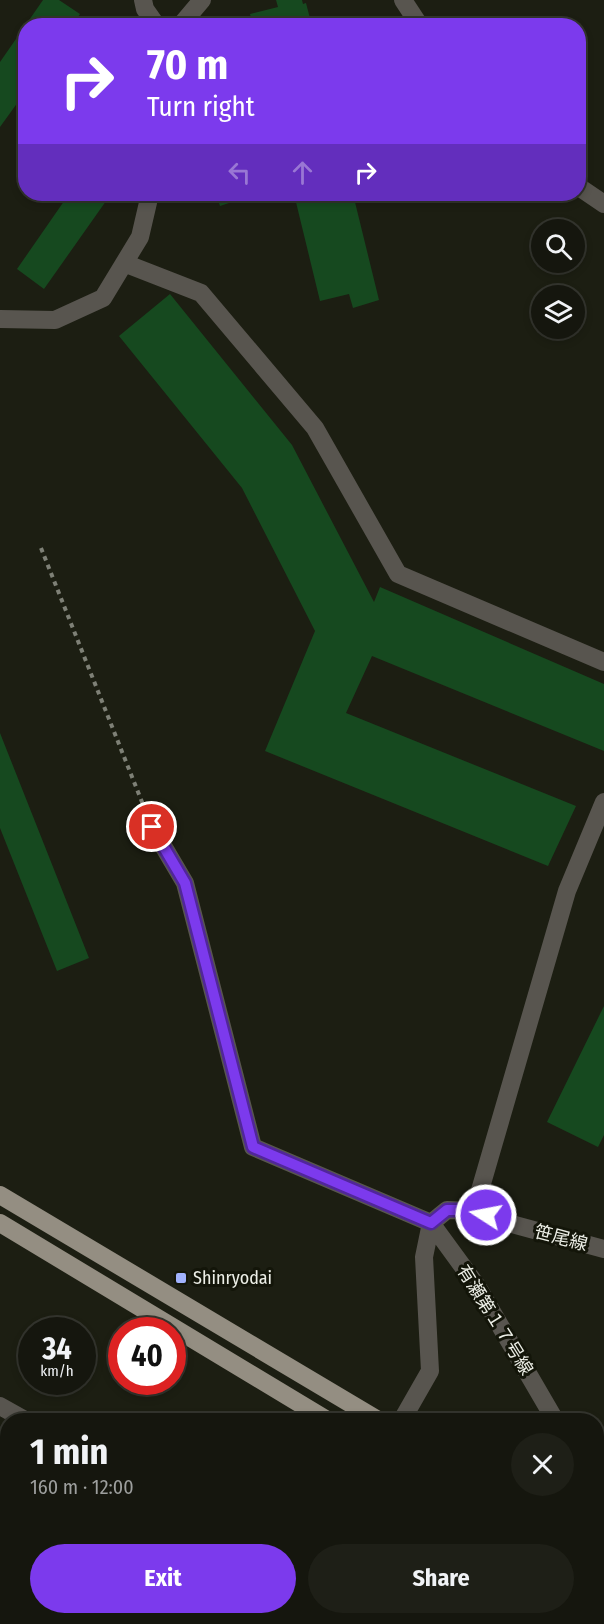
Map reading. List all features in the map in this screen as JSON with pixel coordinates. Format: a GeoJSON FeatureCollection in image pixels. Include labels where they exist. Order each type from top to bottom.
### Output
{"type":"FeatureCollection","features":[{"type":"Feature","properties":{"kind":"main road"},"geometry":{"type":"LineString","coordinates":[[0,1195],[366,1413]]}},
{"type":"Feature","properties":{"kind":"main road"},"geometry":{"type":"LineString","coordinates":[[0,1223],[315,1413]]}},
{"type":"Feature","properties":{"kind":"street"},"geometry":{"type":"LineString","coordinates":[[143,0],[145,9],[152,18]]}},
{"type":"Feature","properties":{"kind":"street"},"geometry":{"type":"LineString","coordinates":[[187,18],[202,0]]}},
{"type":"Feature","properties":{"kind":"street"},"geometry":{"type":"LineString","coordinates":[[404,0],[415,18]]}},
{"type":"Feature","properties":{"kind":"street"},"geometry":{"type":"LineString","coordinates":[[586,192],[604,204]]}},
{"type":"Feature","properties":{"kind":"street"},"geometry":{"type":"LineString","coordinates":[[0,320],[55,320],[103,298],[140,237],[148,201]]}},
{"type":"Feature","properties":{"kind":"street"},"geometry":{"type":"LineString","coordinates":[[124,263],[201,293],[315,428],[399,574],[604,662]]}},
{"type":"Feature","properties":{"kind":"street"},"geometry":{"type":"LineString","coordinates":[[474,1210],[567,891],[604,802]]}},
{"type":"Feature","properties":{"kind":"street"},"geometry":{"type":"LineString","coordinates":[[152,827],[185,883],[253,1147],[431,1223],[424,1257],[430,1371],[406,1413]]}},
{"type":"Feature","properties":{"kind":"street","name":"笹尾線"},"geometry":{"type":"LineString","coordinates":[[431,1223],[447,1210],[474,1210],[497,1220],[604,1249]]}},
{"type":"Feature","properties":{"kind":"street","name":"有瀬第１７号線"},"geometry":{"type":"LineString","coordinates":[[431,1223],[477,1286],[551,1413]]}},
{"type":"Feature","properties":{"kind":"path"},"geometry":{"type":"LineString","coordinates":[[41,548],[152,827]]}},
{"type":"Feature","properties":{"kind":"building"},"geometry":{"type":"Polygon","coordinates":[[[43,0],[59,0],[80,14],[77,18],[31,18],[43,0]]]}},
{"type":"Feature","properties":{"kind":"building"},"geometry":{"type":"Polygon","coordinates":[[[276,0],[302,0],[303,4],[306,3],[310,18],[251,18],[250,14],[278,7],[276,0]]]}},
{"type":"Feature","properties":{"kind":"building"},"geometry":{"type":"Polygon","coordinates":[[[18,36],[18,102],[0,127],[0,62],[18,36]]]}},
{"type":"Feature","properties":{"kind":"building"},"geometry":{"type":"Polygon","coordinates":[[[64,201],[106,201],[44,289],[17,269],[64,201]]]}},
{"type":"Feature","properties":{"kind":"building"},"geometry":{"type":"Polygon","coordinates":[[[218,201],[235,201],[220,206],[218,201]]]}},
{"type":"Feature","properties":{"kind":"building"},"geometry":{"type":"Polygon","coordinates":[[[296,201],[355,201],[379,300],[353,308],[349,294],[320,301],[296,201]]]}},
{"type":"Feature","properties":{"kind":"building"},"geometry":{"type":"Polygon","coordinates":[[[170,294],[292,445],[374,602],[380,587],[604,684],[604,751],[372,656],[346,713],[576,806],[548,866],[265,751],[315,631],[242,488],[119,336],[170,294]]]}},
{"type":"Feature","properties":{"kind":"building"},"geometry":{"type":"Polygon","coordinates":[[[0,733],[89,958],[57,971],[0,828],[0,733]]]}},
{"type":"Feature","properties":{"kind":"building"},"geometry":{"type":"Polygon","coordinates":[[[604,1006],[604,1135],[598,1147],[547,1122],[604,1006]]]}},
{"type":"Feature","properties":{"kind":"place","name":"Shinryodai"},"geometry":{"type":"Point","coordinates":[181,1278]}},
{"type":"Feature","properties":{"kind":"route"},"geometry":{"type":"LineString","coordinates":[[152,827],[185,883],[253,1147],[431,1223],[447,1210],[474,1210],[486,1215]]}}]}
